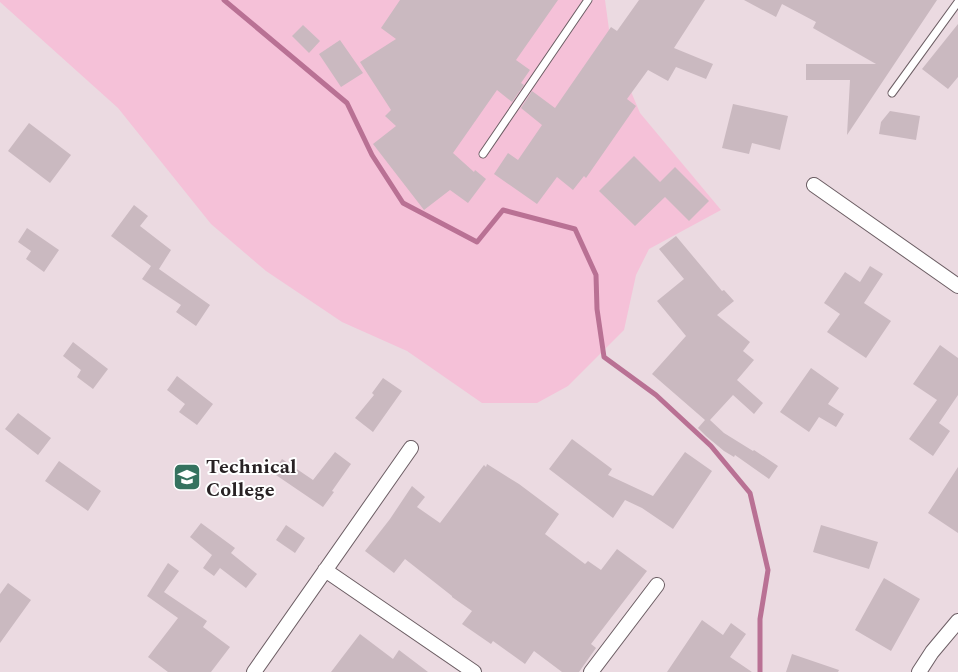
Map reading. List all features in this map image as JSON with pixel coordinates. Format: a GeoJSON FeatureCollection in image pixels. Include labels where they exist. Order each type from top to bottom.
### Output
{"type":"FeatureCollection","features":[{"type":"Feature","properties":{"kind":"street"},"geometry":{"type":"LineString","coordinates":[[814,185],[958,286]]}},
{"type":"Feature","properties":{"kind":"street"},"geometry":{"type":"LineString","coordinates":[[254,672],[411,448]]}},
{"type":"Feature","properties":{"kind":"street"},"geometry":{"type":"LineString","coordinates":[[324,570],[474,672]]}},
{"type":"Feature","properties":{"kind":"street"},"geometry":{"type":"LineString","coordinates":[[591,672],[657,585]]}},
{"type":"Feature","properties":{"kind":"street"},"geometry":{"type":"LineString","coordinates":[[919,672],[932,652],[958,622]]}},
{"type":"Feature","properties":{"kind":"lane"},"geometry":{"type":"LineString","coordinates":[[483,154],[588,0]]}},
{"type":"Feature","properties":{"kind":"lane"},"geometry":{"type":"LineString","coordinates":[[892,93],[958,2]]}},
{"type":"Feature","properties":{"kind":"shaded area"},"geometry":{"type":"Polygon","coordinates":[[[0,0],[605,0],[611,44],[640,113],[721,210],[649,249],[636,275],[624,330],[568,386],[537,403],[482,403],[407,351],[342,322],[266,271],[211,224],[118,108],[0,0]]]}},
{"type":"Feature","properties":{"kind":"building"},"geometry":{"type":"Polygon","coordinates":[[[400,0],[558,0],[516,60],[530,70],[521,83],[524,85],[512,102],[497,90],[453,153],[474,172],[475,170],[486,179],[468,203],[450,190],[424,210],[373,144],[396,126],[385,116],[391,110],[360,62],[396,39],[381,28],[400,0]]]}},
{"type":"Feature","properties":{"kind":"building"},"geometry":{"type":"Polygon","coordinates":[[[639,0],[705,0],[674,48],[713,64],[706,79],[676,67],[668,81],[648,70],[627,99],[636,106],[586,178],[584,176],[573,190],[557,177],[537,204],[494,174],[508,153],[518,160],[542,125],[521,108],[532,91],[555,108],[611,27],[617,31],[639,0]]]}},
{"type":"Feature","properties":{"kind":"building"},"geometry":{"type":"Polygon","coordinates":[[[744,0],[937,0],[847,135],[850,80],[806,80],[806,64],[876,64],[813,28],[816,22],[782,4],[776,17],[744,0]]]}},
{"type":"Feature","properties":{"kind":"building"},"geometry":{"type":"Polygon","coordinates":[[[958,24],[958,77],[948,89],[922,69],[958,24]]]}},
{"type":"Feature","properties":{"kind":"building"},"geometry":{"type":"Polygon","coordinates":[[[303,25],[320,41],[309,53],[292,36],[303,25]]]}},
{"type":"Feature","properties":{"kind":"building"},"geometry":{"type":"Polygon","coordinates":[[[340,40],[363,73],[341,87],[319,54],[340,40]]]}},
{"type":"Feature","properties":{"kind":"building"},"geometry":{"type":"Polygon","coordinates":[[[733,104],[788,116],[780,150],[752,143],[749,154],[722,148],[733,104]]]}},
{"type":"Feature","properties":{"kind":"building"},"geometry":{"type":"Polygon","coordinates":[[[890,111],[920,116],[916,140],[879,134],[881,122],[890,111]]]}},
{"type":"Feature","properties":{"kind":"building"},"geometry":{"type":"Polygon","coordinates":[[[29,123],[71,155],[50,183],[8,151],[29,123]]]}},
{"type":"Feature","properties":{"kind":"building"},"geometry":{"type":"Polygon","coordinates":[[[634,156],[660,182],[675,167],[709,201],[689,221],[665,197],[635,226],[599,191],[634,156]]]}},
{"type":"Feature","properties":{"kind":"building"},"geometry":{"type":"Polygon","coordinates":[[[134,205],[148,216],[140,226],[171,250],[159,269],[210,305],[196,326],[176,312],[181,305],[142,279],[151,266],[111,236],[134,205]]]}},
{"type":"Feature","properties":{"kind":"building"},"geometry":{"type":"Polygon","coordinates":[[[27,228],[59,250],[44,272],[26,259],[31,251],[18,242],[27,228]]]}},
{"type":"Feature","properties":{"kind":"building"},"geometry":{"type":"Polygon","coordinates":[[[676,236],[722,291],[724,290],[734,301],[717,315],[750,342],[743,351],[754,360],[737,380],[763,403],[754,414],[733,395],[710,420],[724,433],[778,466],[769,479],[735,455],[734,457],[724,451],[706,436],[698,428],[705,420],[652,374],[686,336],[657,301],[684,279],[659,249],[676,236]]]}},
{"type":"Feature","properties":{"kind":"building"},"geometry":{"type":"Polygon","coordinates":[[[870,266],[883,274],[864,303],[891,321],[866,358],[827,332],[840,314],[824,303],[845,272],[860,282],[870,266]]]}},
{"type":"Feature","properties":{"kind":"building"},"geometry":{"type":"Polygon","coordinates":[[[73,342],[108,369],[93,389],[77,377],[81,370],[63,356],[73,342]]]}},
{"type":"Feature","properties":{"kind":"building"},"geometry":{"type":"Polygon","coordinates":[[[940,345],[958,358],[958,395],[939,423],[950,431],[933,456],[909,439],[937,400],[913,384],[940,345]]]}},
{"type":"Feature","properties":{"kind":"building"},"geometry":{"type":"Polygon","coordinates":[[[811,368],[839,388],[828,404],[844,414],[836,427],[819,417],[809,432],[780,412],[811,368]]]}},
{"type":"Feature","properties":{"kind":"building"},"geometry":{"type":"Polygon","coordinates":[[[177,376],[213,404],[197,425],[179,412],[185,404],[167,390],[177,376]]]}},
{"type":"Feature","properties":{"kind":"building"},"geometry":{"type":"Polygon","coordinates":[[[383,378],[402,391],[373,432],[355,418],[374,395],[372,393],[383,378]]]}},
{"type":"Feature","properties":{"kind":"building"},"geometry":{"type":"Polygon","coordinates":[[[18,413],[51,438],[38,455],[5,429],[18,413]]]}},
{"type":"Feature","properties":{"kind":"building"},"geometry":{"type":"Polygon","coordinates":[[[572,439],[612,469],[608,475],[653,496],[685,452],[712,471],[673,529],[642,508],[625,500],[613,518],[549,469],[572,439]]]}},
{"type":"Feature","properties":{"kind":"building"},"geometry":{"type":"Polygon","coordinates":[[[335,452],[351,464],[323,507],[273,473],[282,459],[313,480],[335,452]]]}},
{"type":"Feature","properties":{"kind":"building"},"geometry":{"type":"Polygon","coordinates":[[[59,461],[101,491],[88,511],[45,481],[59,461]]]}},
{"type":"Feature","properties":{"kind":"building"},"geometry":{"type":"Polygon","coordinates":[[[487,464],[519,484],[559,514],[545,534],[585,564],[588,561],[601,570],[617,549],[647,571],[591,644],[596,648],[579,672],[562,672],[534,651],[525,664],[493,641],[491,644],[462,624],[472,611],[405,559],[394,573],[365,551],[390,519],[412,486],[425,497],[417,507],[440,523],[484,465],[486,467],[487,464]]]}},
{"type":"Feature","properties":{"kind":"building"},"geometry":{"type":"Polygon","coordinates":[[[958,467],[958,533],[928,513],[958,467]]]}},
{"type":"Feature","properties":{"kind":"building"},"geometry":{"type":"Polygon","coordinates":[[[201,523],[235,548],[231,553],[257,574],[246,588],[220,568],[214,576],[203,568],[212,555],[190,537],[201,523]]]}},
{"type":"Feature","properties":{"kind":"building"},"geometry":{"type":"Polygon","coordinates":[[[286,525],[305,538],[295,553],[276,540],[286,525]]]}},
{"type":"Feature","properties":{"kind":"building"},"geometry":{"type":"Polygon","coordinates":[[[821,525],[878,542],[869,569],[813,552],[821,525]]]}},
{"type":"Feature","properties":{"kind":"building"},"geometry":{"type":"Polygon","coordinates":[[[168,563],[179,571],[164,592],[207,621],[203,627],[230,647],[211,672],[168,672],[148,657],[178,618],[147,596],[168,563]]]}},
{"type":"Feature","properties":{"kind":"building"},"geometry":{"type":"Polygon","coordinates":[[[884,578],[920,599],[891,651],[855,630],[884,578]]]}},
{"type":"Feature","properties":{"kind":"building"},"geometry":{"type":"Polygon","coordinates":[[[8,583],[31,600],[0,643],[0,594],[8,583]]]}},
{"type":"Feature","properties":{"kind":"building"},"geometry":{"type":"Polygon","coordinates":[[[702,620],[723,635],[731,623],[746,634],[730,657],[752,672],[667,672],[702,620]]]}},
{"type":"Feature","properties":{"kind":"building"},"geometry":{"type":"Polygon","coordinates":[[[360,634],[393,659],[399,650],[428,672],[331,672],[360,634]]]}},
{"type":"Feature","properties":{"kind":"building"},"geometry":{"type":"Polygon","coordinates":[[[792,654],[839,670],[838,672],[786,672],[792,654]]]}},
{"type":"Feature","properties":{"kind":"waterway"},"geometry":{"type":"LineString","coordinates":[[224,0],[347,103],[372,155],[403,203],[477,242],[503,210],[575,229],[596,275],[597,309],[604,357],[656,395],[711,446],[750,493],[768,570],[760,619],[760,672]]}},
{"type":"Feature","properties":{"kind":"place","name":"Technical College"},"geometry":{"type":"Point","coordinates":[187,477]}}]}
